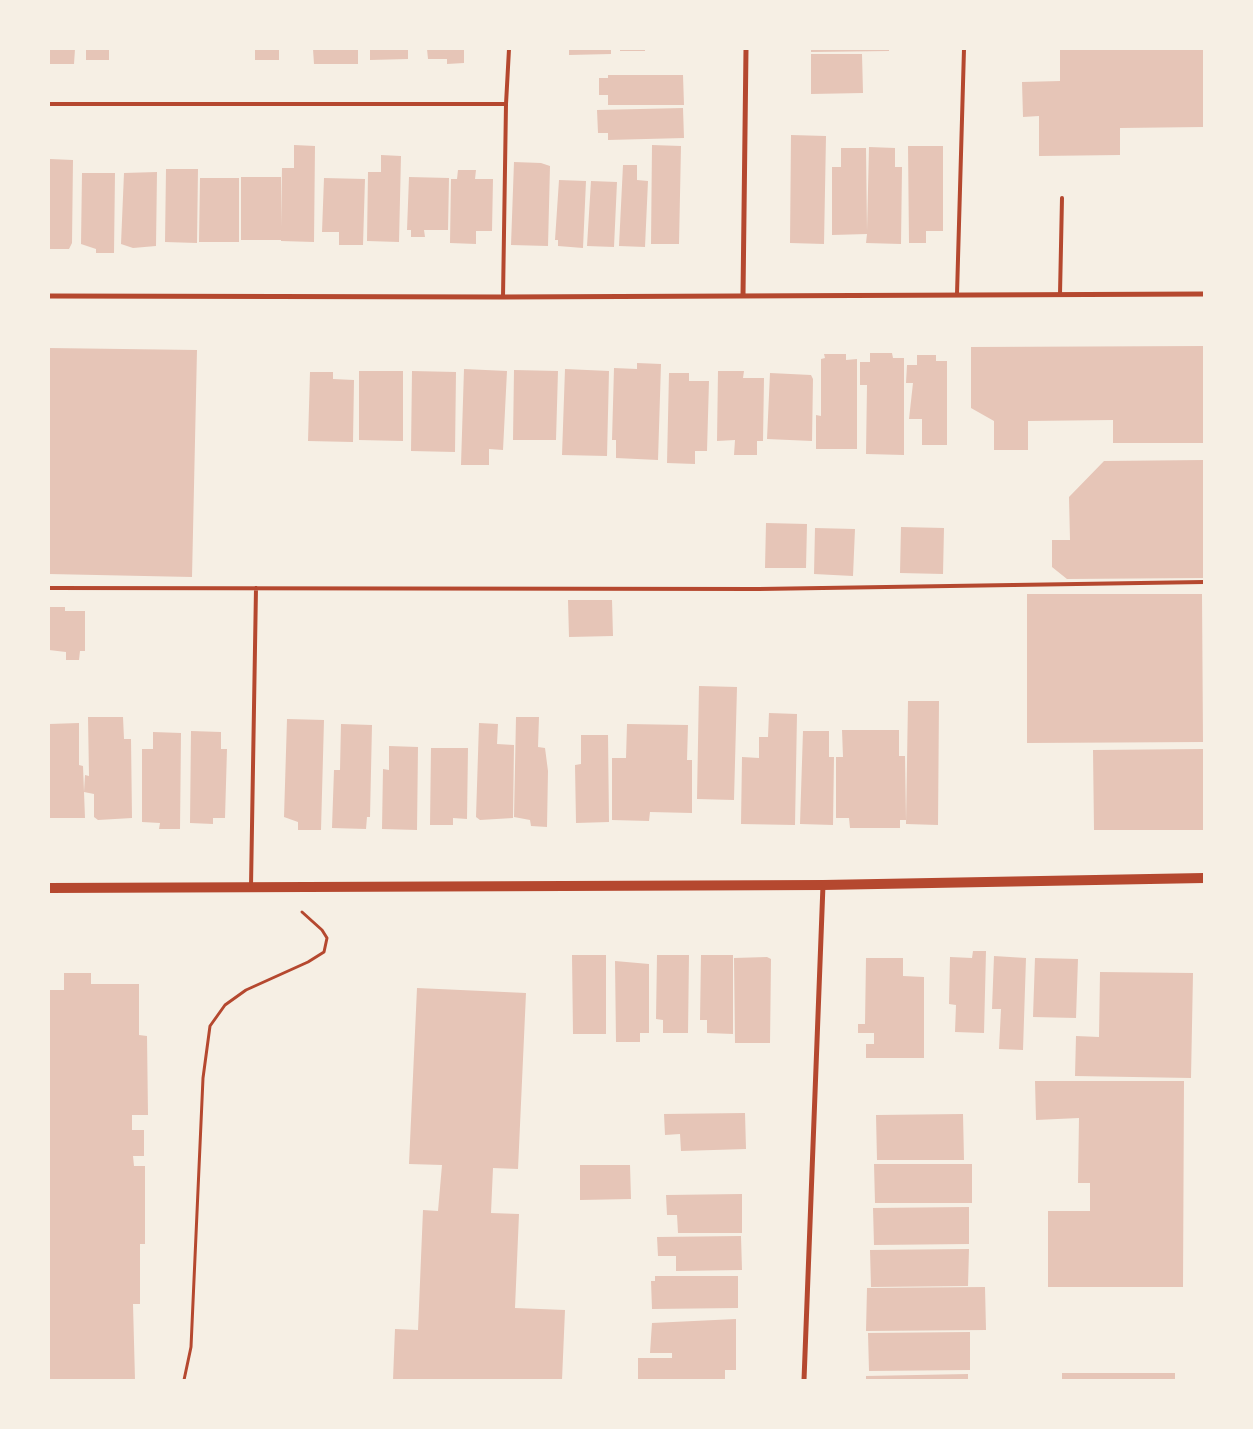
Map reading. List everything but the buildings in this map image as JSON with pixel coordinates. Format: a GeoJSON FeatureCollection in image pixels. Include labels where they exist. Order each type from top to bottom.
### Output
{"type":"FeatureCollection","features":[{"type":"Feature","properties":{"kind":"main road"},"geometry":{"type":"LineString","coordinates":[[49,888],[823,885],[1204,878]]}},
{"type":"Feature","properties":{"kind":"street"},"geometry":{"type":"LineString","coordinates":[[743,295],[746,49]]}},
{"type":"Feature","properties":{"kind":"street"},"geometry":{"type":"LineString","coordinates":[[49,296],[1204,294]]}},
{"type":"Feature","properties":{"kind":"street"},"geometry":{"type":"LineString","coordinates":[[804,1380],[823,885]]}},
{"type":"Feature","properties":{"kind":"lane"},"geometry":{"type":"LineString","coordinates":[[503,296],[506,104],[510,49]]}},
{"type":"Feature","properties":{"kind":"lane"},"geometry":{"type":"LineString","coordinates":[[957,294],[964,49]]}},
{"type":"Feature","properties":{"kind":"lane"},"geometry":{"type":"LineString","coordinates":[[49,104],[506,104]]}},
{"type":"Feature","properties":{"kind":"lane"},"geometry":{"type":"LineString","coordinates":[[1060,294],[1062,198]]}},
{"type":"Feature","properties":{"kind":"lane"},"geometry":{"type":"LineString","coordinates":[[49,588],[759,589],[1204,582]]}},
{"type":"Feature","properties":{"kind":"lane"},"geometry":{"type":"LineString","coordinates":[[252,887],[256,588]]}},
{"type":"Feature","properties":{"kind":"path"},"geometry":{"type":"LineString","coordinates":[[184,1380],[191,1347],[204,1078],[210,1026],[225,1005],[246,990],[308,962],[324,952],[327,938],[322,930],[302,912],[296,886]]}}]}
